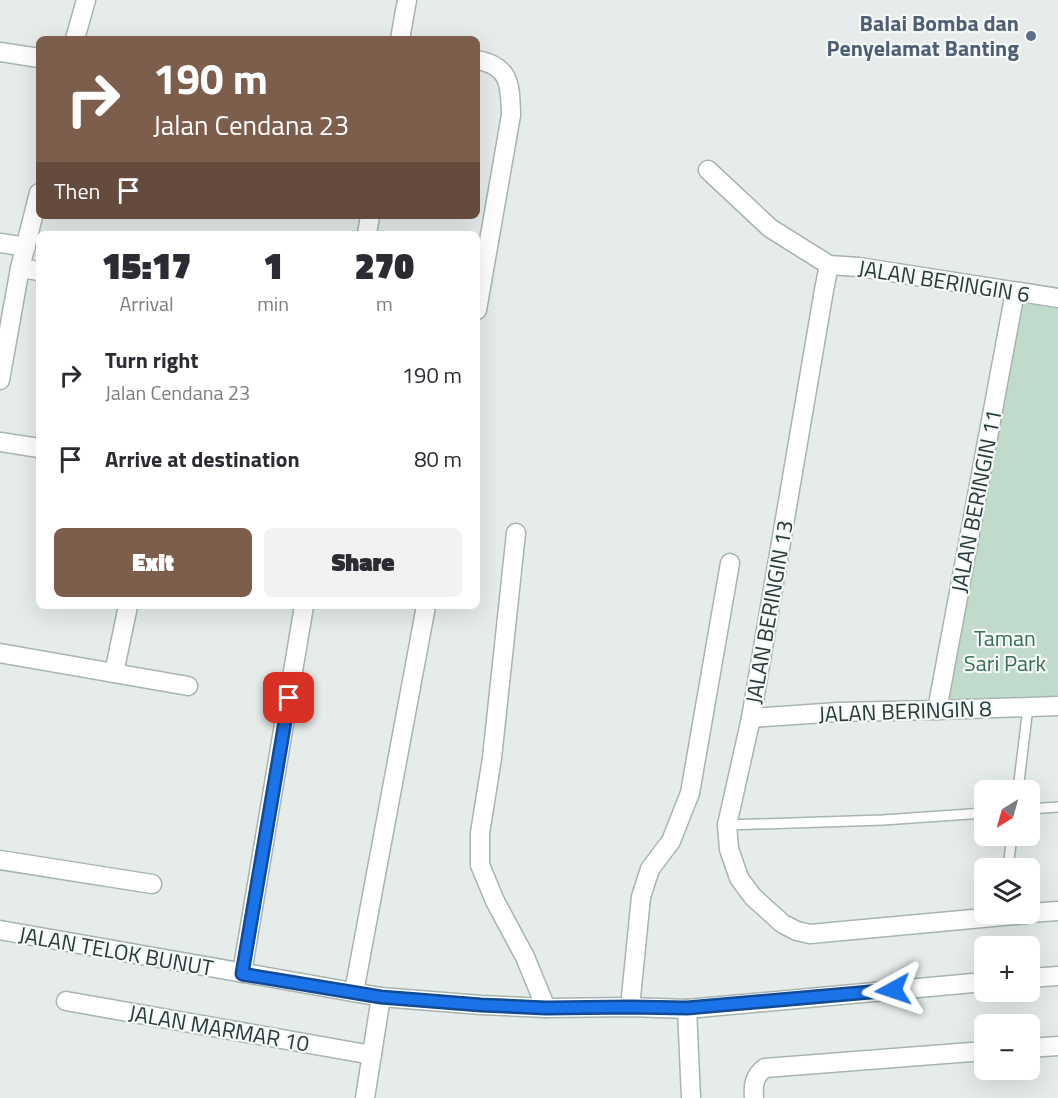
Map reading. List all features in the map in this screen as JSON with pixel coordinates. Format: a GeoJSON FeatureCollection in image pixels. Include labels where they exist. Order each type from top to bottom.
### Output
{"type":"FeatureCollection","features":[{"type":"Feature","properties":{"kind":"street"},"geometry":{"type":"LineString","coordinates":[[76,36],[86,0]]}},
{"type":"Feature","properties":{"kind":"street"},"geometry":{"type":"LineString","coordinates":[[401,36],[407,0]]}},
{"type":"Feature","properties":{"kind":"street"},"geometry":{"type":"LineString","coordinates":[[0,52],[36,58]]}},
{"type":"Feature","properties":{"kind":"street"},"geometry":{"type":"LineString","coordinates":[[480,60],[490,62],[503,70],[509,84],[511,115],[480,293]]}},
{"type":"Feature","properties":{"kind":"street"},"geometry":{"type":"LineString","coordinates":[[708,170],[770,228],[830,265]]}},
{"type":"Feature","properties":{"kind":"street"},"geometry":{"type":"LineString","coordinates":[[0,380],[20,268],[36,205]]}},
{"type":"Feature","properties":{"kind":"street"},"geometry":{"type":"LineString","coordinates":[[0,243],[26,247]]}},
{"type":"Feature","properties":{"kind":"street","name":"JALAN BERINGIN 6"},"geometry":{"type":"LineString","coordinates":[[830,265],[859,267],[1058,298]]}},
{"type":"Feature","properties":{"kind":"street","name":"JALAN BERINGIN 13"},"geometry":{"type":"LineString","coordinates":[[830,265],[752,718],[727,825],[729,849],[739,878],[753,897],[783,924],[797,931],[810,934],[974,917]]}},
{"type":"Feature","properties":{"kind":"street"},"geometry":{"type":"LineString","coordinates":[[20,268],[36,271]]}},
{"type":"Feature","properties":{"kind":"street","name":"JALAN BERINGIN 11"},"geometry":{"type":"LineString","coordinates":[[937,710],[1015,292]]}},
{"type":"Feature","properties":{"kind":"street"},"geometry":{"type":"LineString","coordinates":[[0,442],[36,448]]}},
{"type":"Feature","properties":{"kind":"street"},"geometry":{"type":"LineString","coordinates":[[516,533],[492,758],[480,833],[480,866],[495,901],[525,957],[546,1008]]}},
{"type":"Feature","properties":{"kind":"street"},"geometry":{"type":"LineString","coordinates":[[630,1007],[640,897],[650,869],[670,841],[690,793],[730,563]]}},
{"type":"Feature","properties":{"kind":"street"},"geometry":{"type":"LineString","coordinates":[[114,673],[127,609]]}},
{"type":"Feature","properties":{"kind":"street"},"geometry":{"type":"LineString","coordinates":[[242,974],[303,609]]}},
{"type":"Feature","properties":{"kind":"street"},"geometry":{"type":"LineString","coordinates":[[354,992],[425,609]]}},
{"type":"Feature","properties":{"kind":"street"},"geometry":{"type":"LineString","coordinates":[[0,653],[188,686]]}},
{"type":"Feature","properties":{"kind":"street","name":"JALAN BERINGIN 8"},"geometry":{"type":"LineString","coordinates":[[752,718],[838,712],[1058,706]]}},
{"type":"Feature","properties":{"kind":"street"},"geometry":{"type":"LineString","coordinates":[[0,860],[152,884]]}},
{"type":"Feature","properties":{"kind":"street"},"geometry":{"type":"LineString","coordinates":[[1040,912],[1058,911]]}},
{"type":"Feature","properties":{"kind":"street","name":"JALAN TELOK BUNUT"},"geometry":{"type":"LineString","coordinates":[[0,930],[381,997],[481,1005],[546,1008],[687,1008],[974,983]]}},
{"type":"Feature","properties":{"kind":"street"},"geometry":{"type":"LineString","coordinates":[[1040,977],[1058,976]]}},
{"type":"Feature","properties":{"kind":"street"},"geometry":{"type":"LineString","coordinates":[[365,1098],[381,997]]}},
{"type":"Feature","properties":{"kind":"street","name":"JALAN MARMAR 10"},"geometry":{"type":"LineString","coordinates":[[66,1001],[372,1055]]}},
{"type":"Feature","properties":{"kind":"street"},"geometry":{"type":"LineString","coordinates":[[687,1008],[692,1098]]}},
{"type":"Feature","properties":{"kind":"street"},"geometry":{"type":"LineString","coordinates":[[1040,1047],[1058,1046]]}},
{"type":"Feature","properties":{"kind":"street"},"geometry":{"type":"LineString","coordinates":[[754,1098],[755,1077],[765,1068],[974,1052]]}},
{"type":"Feature","properties":{"kind":"lane"},"geometry":{"type":"LineString","coordinates":[[1018,780],[1028,707]]}},
{"type":"Feature","properties":{"kind":"lane"},"geometry":{"type":"LineString","coordinates":[[1040,808],[1058,807]]}},
{"type":"Feature","properties":{"kind":"lane"},"geometry":{"type":"LineString","coordinates":[[727,825],[883,820],[974,814]]}},
{"type":"Feature","properties":{"kind":"green space","name":"Taman Sari Park"},"geometry":{"type":"Polygon","coordinates":[[[1014,297],[1058,303],[1058,702],[941,708],[1014,297]]]}},
{"type":"Feature","properties":{"kind":"place","name":"Balai Bomba dan Penyelamat Banting"},"geometry":{"type":"Point","coordinates":[1031,36]}},
{"type":"Feature","properties":{"kind":"route"},"geometry":{"type":"LineString","coordinates":[[289,698],[242,974],[381,997],[546,1008],[687,1008],[893,990]]}}]}
